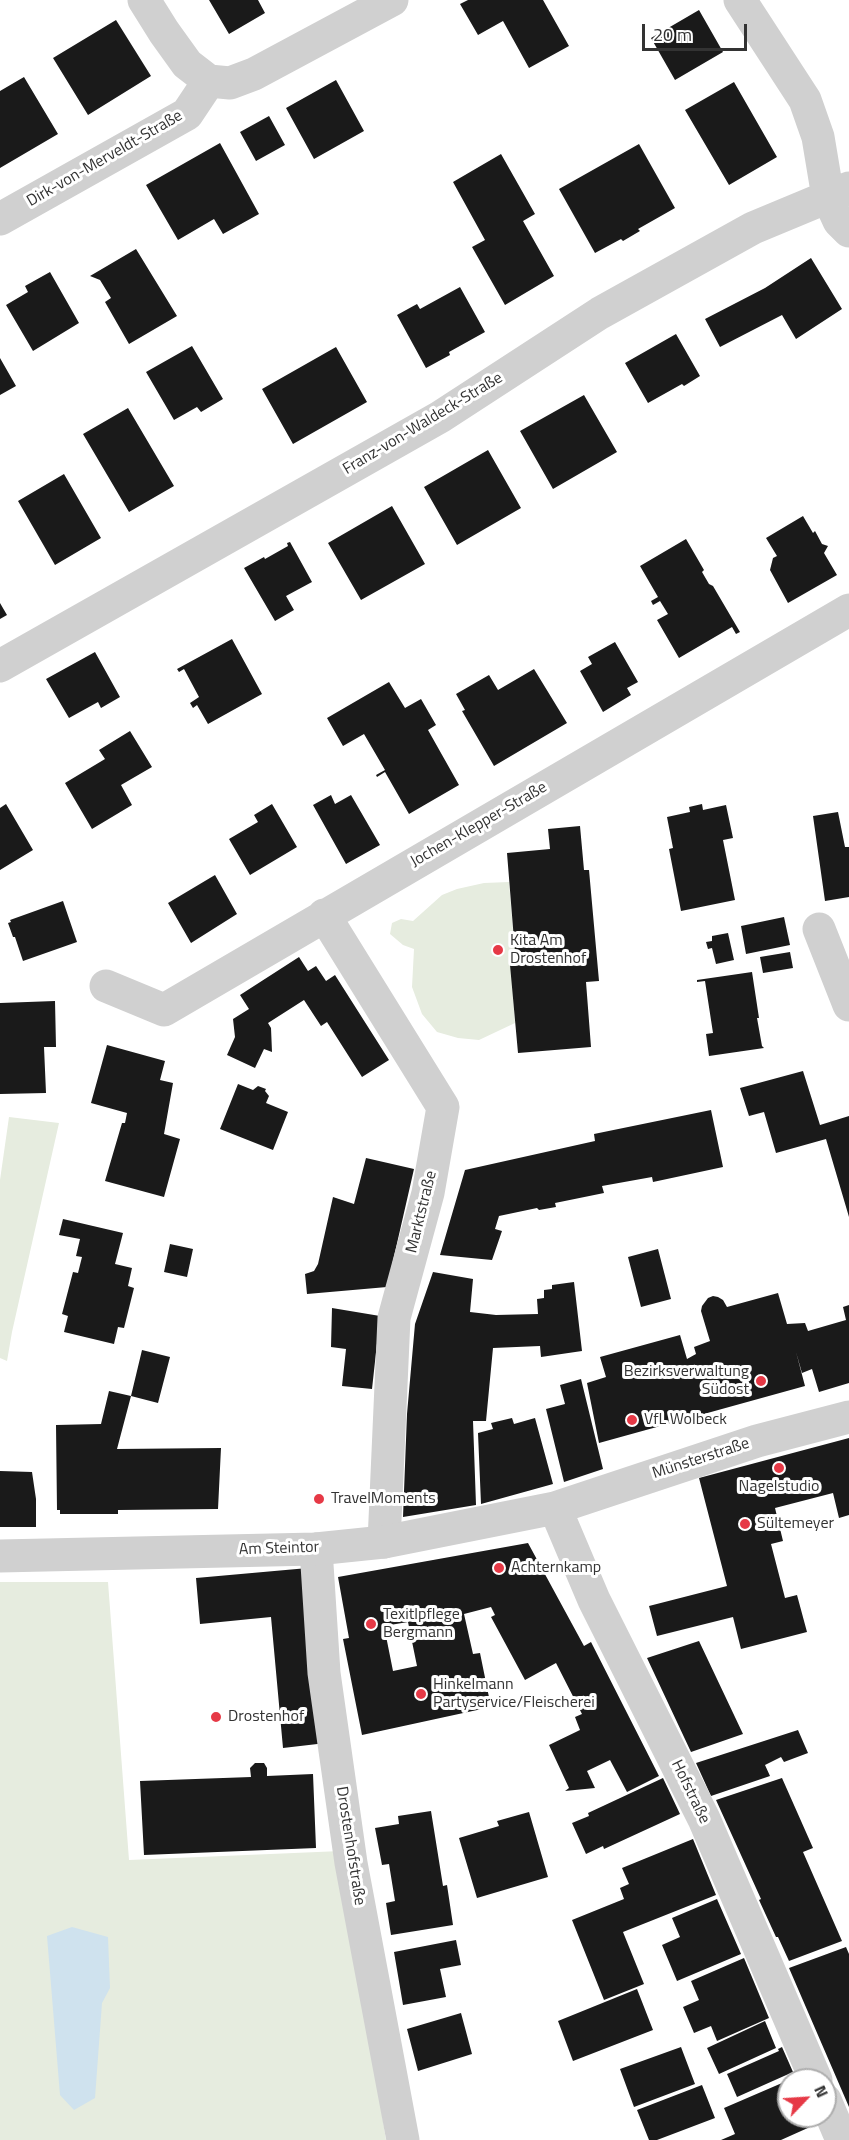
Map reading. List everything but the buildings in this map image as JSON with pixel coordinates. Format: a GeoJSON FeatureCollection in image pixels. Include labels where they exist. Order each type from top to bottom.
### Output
{"type":"FeatureCollection","features":[{"type":"Feature","properties":{"kind":"street"},"geometry":{"type":"LineString","coordinates":[[144,0],[187,64],[209,81],[230,84],[254,74],[392,0]]}},
{"type":"Feature","properties":{"kind":"street"},"geometry":{"type":"LineString","coordinates":[[740,0],[805,100],[839,192],[840,221],[849,231]]}},
{"type":"Feature","properties":{"kind":"street","name":"Dirk-von-Merveldt-Straße"},"geometry":{"type":"LineString","coordinates":[[0,219],[187,114],[209,81]]}},
{"type":"Feature","properties":{"kind":"street","name":"Franz-von-Waldeck-Straße"},"geometry":{"type":"LineString","coordinates":[[0,666],[440,417],[600,313],[753,228],[839,192]]}},
{"type":"Feature","properties":{"kind":"street","name":"Jochen-Klepper-Straße"},"geometry":{"type":"LineString","coordinates":[[106,986],[164,1010],[849,610]]}},
{"type":"Feature","properties":{"kind":"street","name":"Marktstraße"},"geometry":{"type":"LineString","coordinates":[[324,915],[443,1107],[428,1193],[394,1318],[384,1542]]}},
{"type":"Feature","properties":{"kind":"street"},"geometry":{"type":"LineString","coordinates":[[819,929],[849,1005]]}},
{"type":"Feature","properties":{"kind":"street","name":"Münsterstraße"},"geometry":{"type":"LineString","coordinates":[[555,1508],[757,1441],[849,1417]]}},
{"type":"Feature","properties":{"kind":"street","name":"Am Steintor"},"geometry":{"type":"LineString","coordinates":[[0,1556],[316,1549],[384,1542],[555,1508]]}},
{"type":"Feature","properties":{"kind":"street","name":"Hofstraße"},"geometry":{"type":"LineString","coordinates":[[555,1508],[594,1600],[704,1819],[811,2068]]}},
{"type":"Feature","properties":{"kind":"street","name":"Drostenhofstraße"},"geometry":{"type":"LineString","coordinates":[[316,1549],[324,1673],[351,1863],[403,2140]]}},
{"type":"Feature","properties":{"kind":"shaded area"},"geometry":{"type":"Polygon","coordinates":[[[509,882],[516,965],[511,965],[515,1023],[479,1040],[458,1038],[437,1032],[422,1014],[412,987],[414,949],[403,945],[390,934],[392,923],[401,919],[413,921],[442,895],[457,889],[484,883],[509,882]]]}},
{"type":"Feature","properties":{"kind":"shaded area"},"geometry":{"type":"Polygon","coordinates":[[[9,1117],[59,1123],[7,1361],[0,1358],[0,1180],[9,1117]]]}},
{"type":"Feature","properties":{"kind":"shaded area"},"geometry":{"type":"Polygon","coordinates":[[[0,1582],[108,1582],[129,1860],[341,1851],[386,2140],[0,2140],[0,1582]]]}},
{"type":"Feature","properties":{"kind":"water"},"geometry":{"type":"Polygon","coordinates":[[[72,1927],[108,1937],[110,1988],[102,2003],[95,2098],[74,2110],[60,2095],[47,1936],[72,1927]]]}},
{"type":"Feature","properties":{"kind":"place","name":"Kita Am Drostenhof"},"geometry":{"type":"Point","coordinates":[498,950]}},
{"type":"Feature","properties":{"kind":"place","name":"Bezirksverwaltung Südost"},"geometry":{"type":"Point","coordinates":[761,1381]}},
{"type":"Feature","properties":{"kind":"place","name":"VfL Wolbeck"},"geometry":{"type":"Point","coordinates":[632,1420]}},
{"type":"Feature","properties":{"kind":"place","name":"Nagelstudio"},"geometry":{"type":"Point","coordinates":[779,1468]}},
{"type":"Feature","properties":{"kind":"place","name":"TravelMoments"},"geometry":{"type":"Point","coordinates":[319,1499]}},
{"type":"Feature","properties":{"kind":"place","name":"Sültemeyer"},"geometry":{"type":"Point","coordinates":[745,1524]}},
{"type":"Feature","properties":{"kind":"place","name":"Achternkamp"},"geometry":{"type":"Point","coordinates":[499,1568]}},
{"type":"Feature","properties":{"kind":"place","name":"Texitlpflege Bergmann"},"geometry":{"type":"Point","coordinates":[371,1624]}},
{"type":"Feature","properties":{"kind":"place","name":"Hinkelmann Partyservice/Fleischerei"},"geometry":{"type":"Point","coordinates":[421,1694]}},
{"type":"Feature","properties":{"kind":"place","name":"Drostenhof"},"geometry":{"type":"Point","coordinates":[216,1717]}}]}
